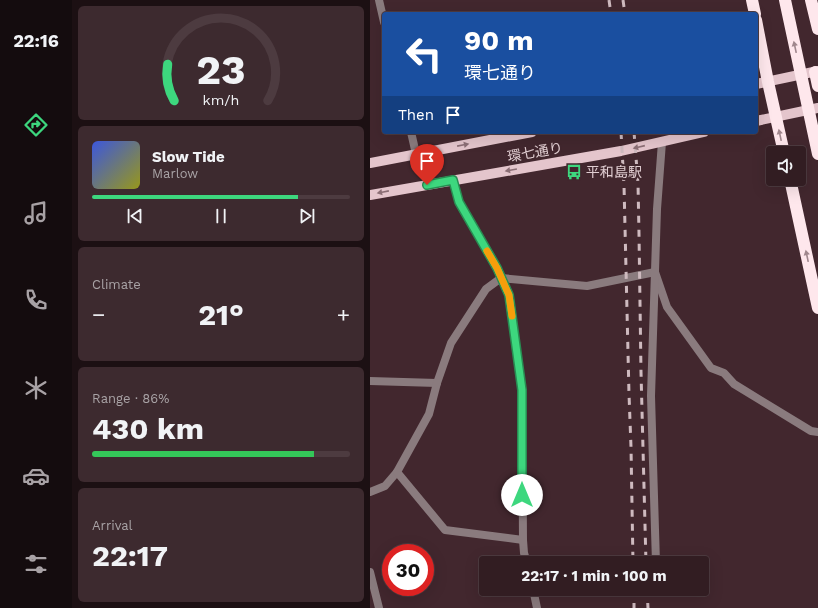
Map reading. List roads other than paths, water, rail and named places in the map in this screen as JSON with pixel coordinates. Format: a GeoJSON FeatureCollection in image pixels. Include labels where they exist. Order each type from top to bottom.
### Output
{"type":"FeatureCollection","features":[{"type":"Feature","properties":{"kind":"highway"},"geometry":{"type":"LineString","coordinates":[[752,0],[755,12]]}},
{"type":"Feature","properties":{"kind":"highway"},"geometry":{"type":"LineString","coordinates":[[785,0],[818,154]]}},
{"type":"Feature","properties":{"kind":"highway"},"geometry":{"type":"LineString","coordinates":[[810,0],[818,29]]}},
{"type":"Feature","properties":{"kind":"highway"},"geometry":{"type":"LineString","coordinates":[[758,41],[762,83],[776,117],[782,146]]}},
{"type":"Feature","properties":{"kind":"highway"},"geometry":{"type":"LineString","coordinates":[[816,71],[818,86]]}},
{"type":"Feature","properties":{"kind":"highway"},"geometry":{"type":"LineString","coordinates":[[792,186],[818,308]]}},
{"type":"Feature","properties":{"kind":"main road"},"geometry":{"type":"LineString","coordinates":[[762,83],[816,71]]}},
{"type":"Feature","properties":{"kind":"main road"},"geometry":{"type":"LineString","coordinates":[[758,121],[818,108]]}},
{"type":"Feature","properties":{"kind":"main road","name":"環七通り"},"geometry":{"type":"LineString","coordinates":[[370,163],[521,134]]}},
{"type":"Feature","properties":{"kind":"main road","name":"環七通り"},"geometry":{"type":"LineString","coordinates":[[370,195],[621,151],[696,134]]}},
{"type":"Feature","properties":{"kind":"street"},"geometry":{"type":"LineString","coordinates":[[379,0],[382,13]]}},
{"type":"Feature","properties":{"kind":"street"},"geometry":{"type":"LineString","coordinates":[[411,134],[416,154]]}},
{"type":"Feature","properties":{"kind":"street"},"geometry":{"type":"LineString","coordinates":[[656,556],[651,396],[655,272],[662,142]]}},
{"type":"Feature","properties":{"kind":"street"},"geometry":{"type":"LineString","coordinates":[[453,180],[459,202],[497,268],[509,295],[522,390],[523,540],[525,556]]}},
{"type":"Feature","properties":{"kind":"street"},"geometry":{"type":"LineString","coordinates":[[370,492],[385,486],[397,472],[430,414],[437,383],[451,343],[486,289],[501,278],[587,286],[655,272]]}},
{"type":"Feature","properties":{"kind":"street"},"geometry":{"type":"LineString","coordinates":[[655,272],[667,307],[711,368],[724,373],[734,384],[811,431],[818,432]]}},
{"type":"Feature","properties":{"kind":"street"},"geometry":{"type":"LineString","coordinates":[[370,381],[437,383]]}},
{"type":"Feature","properties":{"kind":"street"},"geometry":{"type":"LineString","coordinates":[[397,472],[445,530],[523,540]]}},
{"type":"Feature","properties":{"kind":"street"},"geometry":{"type":"LineString","coordinates":[[370,572],[379,608]]}},
{"type":"Feature","properties":{"kind":"street"},"geometry":{"type":"LineString","coordinates":[[534,596],[537,608]]}},
{"type":"Feature","properties":{"kind":"railway"},"geometry":{"type":"LineString","coordinates":[[609,0],[611,12]]}},
{"type":"Feature","properties":{"kind":"railway"},"geometry":{"type":"LineString","coordinates":[[623,0],[625,12]]}},
{"type":"Feature","properties":{"kind":"railway"},"geometry":{"type":"LineString","coordinates":[[621,134],[624,185],[633,556]]}},
{"type":"Feature","properties":{"kind":"railway"},"geometry":{"type":"LineString","coordinates":[[634,134],[638,183],[646,556]]}},
{"type":"Feature","properties":{"kind":"railway"},"geometry":{"type":"LineString","coordinates":[[634,596],[634,608]]}},
{"type":"Feature","properties":{"kind":"railway"},"geometry":{"type":"LineString","coordinates":[[647,596],[648,608]]}},
{"type":"Feature","properties":{"kind":"place","name":"平和島駅"},"geometry":{"type":"Point","coordinates":[574,172]}}]}
